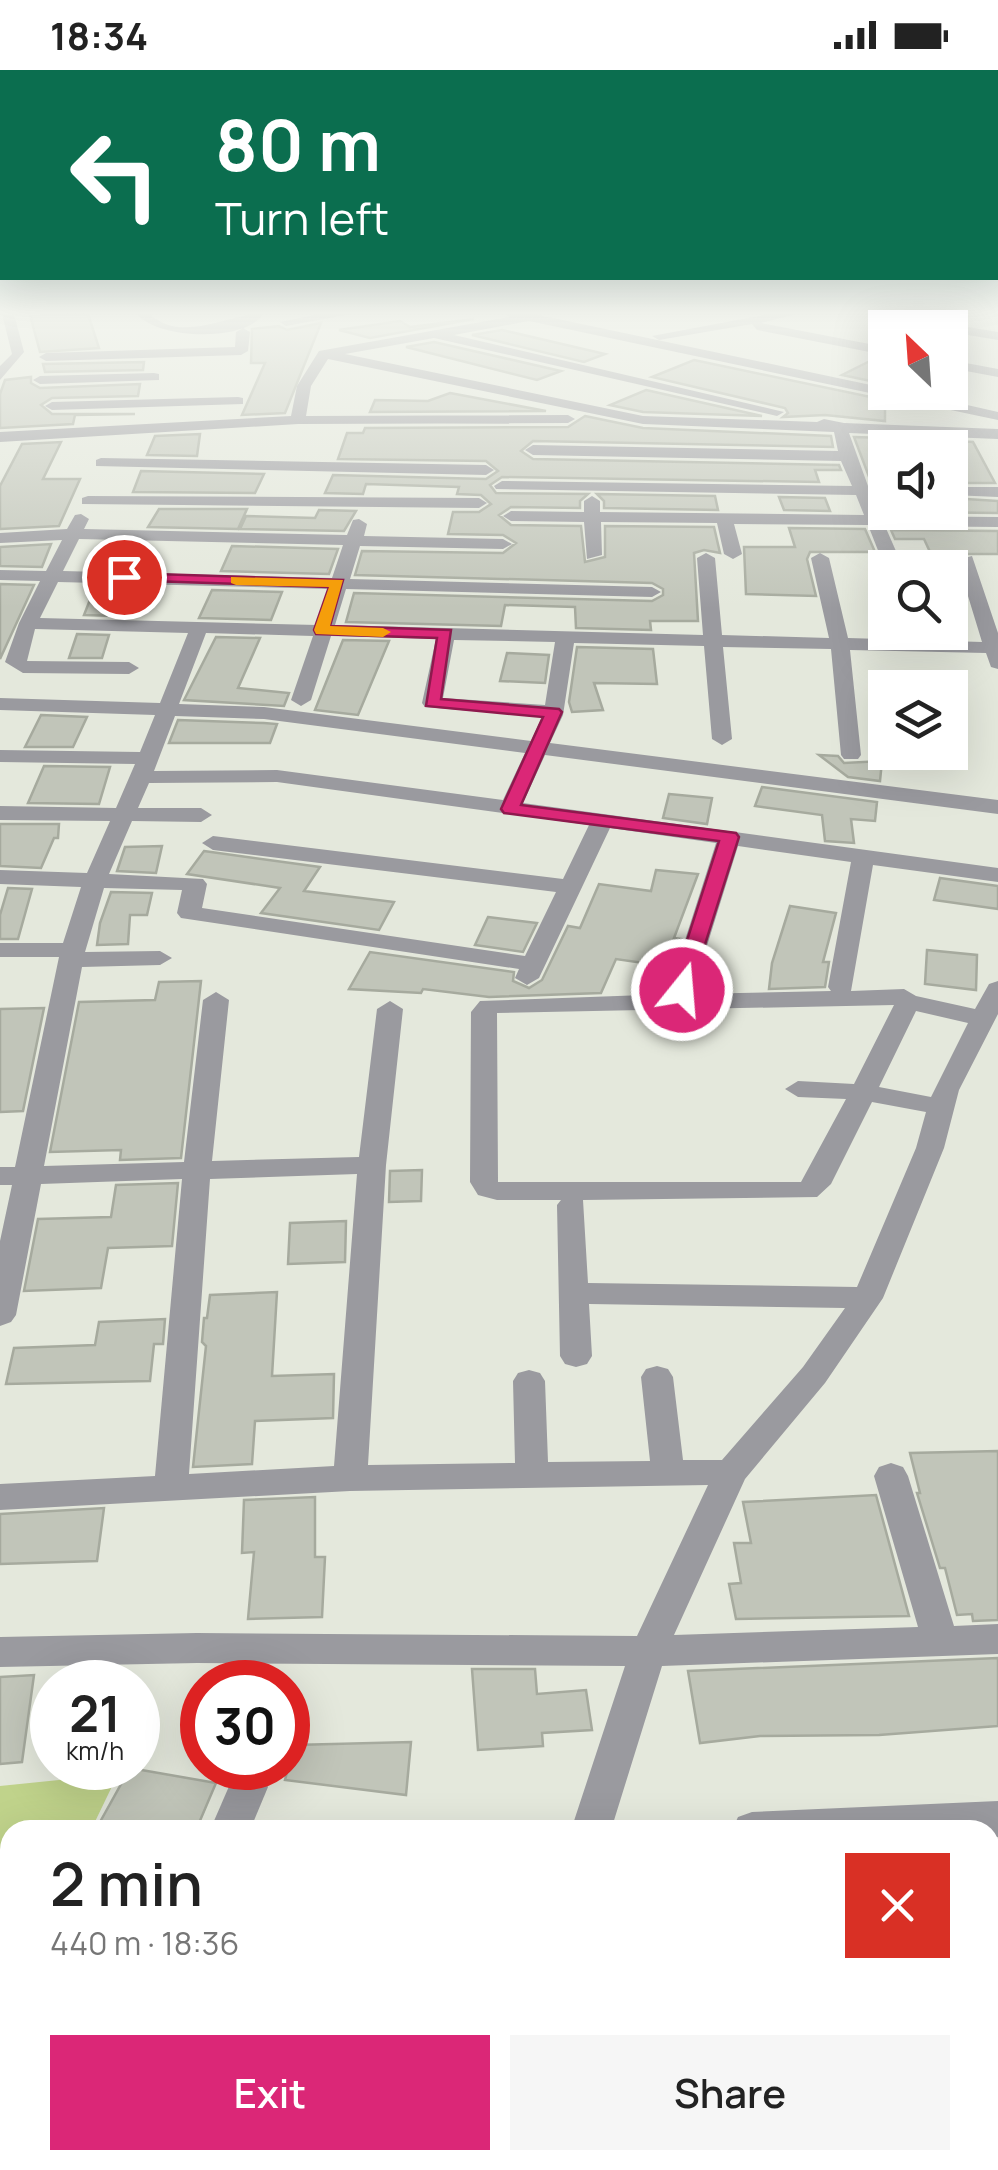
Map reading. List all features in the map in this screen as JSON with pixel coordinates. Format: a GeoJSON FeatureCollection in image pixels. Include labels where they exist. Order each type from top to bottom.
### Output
{"type":"FeatureCollection","features":[{"type":"Feature","properties":{"kind":"street"},"geometry":{"type":"LineString","coordinates":[[144,427],[147,412]]}},
{"type":"Feature","properties":{"kind":"street"},"geometry":{"type":"LineString","coordinates":[[298,420],[299,412]]}},
{"type":"Feature","properties":{"kind":"street"},"geometry":{"type":"LineString","coordinates":[[597,412],[643,420]]}},
{"type":"Feature","properties":{"kind":"street"},"geometry":{"type":"LineString","coordinates":[[778,412],[840,426]]}},
{"type":"Feature","properties":{"kind":"street"},"geometry":{"type":"LineString","coordinates":[[592,419],[593,556]]}},
{"type":"Feature","properties":{"kind":"street"},"geometry":{"type":"LineString","coordinates":[[100,464],[385,442],[592,419],[920,428],[998,434]]}},
{"type":"Feature","properties":{"kind":"street"},"geometry":{"type":"LineString","coordinates":[[2,440],[144,427],[298,420],[486,470]]}},
{"type":"Feature","properties":{"kind":"street"},"geometry":{"type":"LineString","coordinates":[[840,426],[847,456],[868,505]]}},
{"type":"Feature","properties":{"kind":"street"},"geometry":{"type":"LineString","coordinates":[[116,430],[75,534],[28,623],[15,662],[128,668]]}},
{"type":"Feature","properties":{"kind":"street"},"geometry":{"type":"LineString","coordinates":[[302,700],[321,630],[385,442]]}},
{"type":"Feature","properties":{"kind":"street"},"geometry":{"type":"LineString","coordinates":[[532,450],[847,456]]}},
{"type":"Feature","properties":{"kind":"street"},"geometry":{"type":"LineString","coordinates":[[502,486],[868,491]]}},
{"type":"Feature","properties":{"kind":"street"},"geometry":{"type":"LineString","coordinates":[[968,489],[998,492]]}},
{"type":"Feature","properties":{"kind":"street"},"geometry":{"type":"LineString","coordinates":[[88,500],[479,503]]}},
{"type":"Feature","properties":{"kind":"street"},"geometry":{"type":"LineString","coordinates":[[511,516],[868,521]]}},
{"type":"Feature","properties":{"kind":"street"},"geometry":{"type":"LineString","coordinates":[[724,519],[733,554]]}},
{"type":"Feature","properties":{"kind":"street"},"geometry":{"type":"LineString","coordinates":[[968,522],[998,522]]}},
{"type":"Feature","properties":{"kind":"street"},"geometry":{"type":"LineString","coordinates":[[0,538],[75,534],[503,544]]}},
{"type":"Feature","properties":{"kind":"street"},"geometry":{"type":"LineString","coordinates":[[593,536],[683,536]]}},
{"type":"Feature","properties":{"kind":"street"},"geometry":{"type":"LineString","coordinates":[[706,558],[722,739]]}},
{"type":"Feature","properties":{"kind":"street"},"geometry":{"type":"LineString","coordinates":[[820,558],[840,644],[851,755]]}},
{"type":"Feature","properties":{"kind":"street"},"geometry":{"type":"LineString","coordinates":[[28,623],[713,640],[996,653],[968,566]]}},
{"type":"Feature","properties":{"kind":"street"},"geometry":{"type":"LineString","coordinates":[[0,575],[652,592]]}},
{"type":"Feature","properties":{"kind":"street"},"geometry":{"type":"LineString","coordinates":[[0,1315],[13,1176],[72,955],[95,880],[199,628]]}},
{"type":"Feature","properties":{"kind":"street"},"geometry":{"type":"LineString","coordinates":[[446,634],[432,703],[554,712]]}},
{"type":"Feature","properties":{"kind":"street"},"geometry":{"type":"LineString","coordinates":[[510,809],[554,712],[565,637]]}},
{"type":"Feature","properties":{"kind":"street"},"geometry":{"type":"LineString","coordinates":[[0,704],[264,713],[998,808]]}},
{"type":"Feature","properties":{"kind":"street"},"geometry":{"type":"LineString","coordinates":[[0,756],[277,776],[998,875]]}},
{"type":"Feature","properties":{"kind":"street"},"geometry":{"type":"LineString","coordinates":[[0,813],[201,814]]}},
{"type":"Feature","properties":{"kind":"street"},"geometry":{"type":"LineString","coordinates":[[523,989],[602,822]]}},
{"type":"Feature","properties":{"kind":"street"},"geometry":{"type":"LineString","coordinates":[[682,990],[730,837]]}},
{"type":"Feature","properties":{"kind":"street"},"geometry":{"type":"LineString","coordinates":[[214,843],[569,887]]}},
{"type":"Feature","properties":{"kind":"street"},"geometry":{"type":"LineString","coordinates":[[841,987],[863,858]]}},
{"type":"Feature","properties":{"kind":"street"},"geometry":{"type":"LineString","coordinates":[[0,877],[195,884],[189,912],[532,964]]}},
{"type":"Feature","properties":{"kind":"street"},"geometry":{"type":"LineString","coordinates":[[0,950],[160,958]]}},
{"type":"Feature","properties":{"kind":"street"},"geometry":{"type":"LineString","coordinates":[[594,1820],[648,1651],[731,1472],[814,1375],[868,1298],[930,1148],[941,1107],[998,989]]}},
{"type":"Feature","properties":{"kind":"street"},"geometry":{"type":"LineString","coordinates":[[908,1002],[817,1184],[806,1191],[496,1191],[488,1189],[484,1182],[484,1012],[489,1006],[899,996],[908,1002],[982,1019]]}},
{"type":"Feature","properties":{"kind":"street"},"geometry":{"type":"LineString","coordinates":[[171,1485],[196,1168],[216,1000]]}},
{"type":"Feature","properties":{"kind":"street"},"geometry":{"type":"LineString","coordinates":[[350,1478],[372,1165],[390,1009]]}},
{"type":"Feature","properties":{"kind":"street"},"geometry":{"type":"LineString","coordinates":[[798,1088],[861,1092],[941,1107]]}},
{"type":"Feature","properties":{"kind":"street"},"geometry":{"type":"LineString","coordinates":[[13,1176],[372,1165]]}},
{"type":"Feature","properties":{"kind":"street"},"geometry":{"type":"LineString","coordinates":[[572,1205],[576,1356]]}},
{"type":"Feature","properties":{"kind":"street"},"geometry":{"type":"LineString","coordinates":[[573,1293],[868,1298]]}},
{"type":"Feature","properties":{"kind":"street"},"geometry":{"type":"LineString","coordinates":[[657,1378],[668,1472]]}},
{"type":"Feature","properties":{"kind":"street"},"geometry":{"type":"LineString","coordinates":[[529,1380],[532,1474]]}},
{"type":"Feature","properties":{"kind":"street"},"geometry":{"type":"LineString","coordinates":[[0,1497],[350,1478],[731,1472]]}},
{"type":"Feature","properties":{"kind":"street"},"geometry":{"type":"LineString","coordinates":[[891,1476],[942,1642]]}},
{"type":"Feature","properties":{"kind":"street"},"geometry":{"type":"LineString","coordinates":[[0,1652],[197,1648],[648,1651],[998,1639]]}},
{"type":"Feature","properties":{"kind":"street"},"geometry":{"type":"LineString","coordinates":[[234,1820],[247,1790]]}},
{"type":"Feature","properties":{"kind":"green space"},"geometry":{"type":"Polygon","coordinates":[[[30,1783],[30,1790],[110,1790],[96,1820],[0,1820],[0,1786],[30,1783]]]}},
{"type":"Feature","properties":{"kind":"building"},"geometry":{"type":"Polygon","coordinates":[[[0,412],[135,414],[75,415],[73,424],[0,428],[0,412]]]}},
{"type":"Feature","properties":{"kind":"building"},"geometry":{"type":"Polygon","coordinates":[[[243,412],[285,412],[285,413],[242,415],[243,412]]]}},
{"type":"Feature","properties":{"kind":"building"},"geometry":{"type":"Polygon","coordinates":[[[643,412],[744,412],[762,416],[643,412]]]}},
{"type":"Feature","properties":{"kind":"building"},"geometry":{"type":"Polygon","coordinates":[[[787,412],[885,412],[885,421],[825,415],[783,417],[787,412]]]}},
{"type":"Feature","properties":{"kind":"building"},"geometry":{"type":"Polygon","coordinates":[[[585,416],[643,428],[831,436],[833,447],[533,441],[521,451],[533,459],[839,465],[841,470],[815,470],[819,482],[502,477],[490,485],[496,493],[588,494],[580,501],[580,508],[511,507],[499,515],[511,525],[581,526],[585,562],[605,557],[605,526],[714,527],[720,553],[694,553],[698,621],[650,621],[651,630],[576,628],[575,607],[505,605],[501,626],[346,622],[354,593],[652,601],[663,595],[663,589],[652,583],[355,575],[362,551],[503,553],[516,543],[503,535],[448,534],[453,512],[479,512],[491,504],[481,495],[457,494],[459,487],[366,484],[363,494],[325,493],[333,475],[486,479],[498,471],[486,461],[338,459],[347,433],[363,433],[365,428],[568,427],[585,416]]]}},
{"type":"Feature","properties":{"kind":"building"},"geometry":{"type":"Polygon","coordinates":[[[200,434],[197,456],[147,455],[155,436],[200,434]]]}},
{"type":"Feature","properties":{"kind":"building"},"geometry":{"type":"Polygon","coordinates":[[[854,437],[868,437],[868,474],[854,437]]]}},
{"type":"Feature","properties":{"kind":"building"},"geometry":{"type":"Polygon","coordinates":[[[61,442],[43,479],[80,479],[59,526],[0,529],[0,486],[22,444],[61,442]]]}},
{"type":"Feature","properties":{"kind":"building"},"geometry":{"type":"Polygon","coordinates":[[[968,442],[973,442],[995,483],[968,483],[968,442]]]}},
{"type":"Feature","properties":{"kind":"building"},"geometry":{"type":"Polygon","coordinates":[[[141,471],[264,474],[255,493],[133,492],[141,471]]]}},
{"type":"Feature","properties":{"kind":"building"},"geometry":{"type":"Polygon","coordinates":[[[597,494],[715,496],[718,510],[604,508],[604,501],[597,494]]]}},
{"type":"Feature","properties":{"kind":"building"},"geometry":{"type":"Polygon","coordinates":[[[779,497],[825,498],[830,511],[784,510],[779,497]]]}},
{"type":"Feature","properties":{"kind":"building"},"geometry":{"type":"Polygon","coordinates":[[[968,499],[998,501],[998,513],[968,513],[968,499]]]}},
{"type":"Feature","properties":{"kind":"building"},"geometry":{"type":"Polygon","coordinates":[[[159,509],[247,509],[238,529],[148,527],[159,509]]]}},
{"type":"Feature","properties":{"kind":"building"},"geometry":{"type":"Polygon","coordinates":[[[319,510],[356,511],[344,531],[240,529],[246,516],[315,518],[319,510]]]}},
{"type":"Feature","properties":{"kind":"building"},"geometry":{"type":"Polygon","coordinates":[[[789,528],[865,529],[874,550],[810,552],[807,559],[816,596],[746,594],[744,547],[795,547],[789,528]]]}},
{"type":"Feature","properties":{"kind":"building"},"geometry":{"type":"Polygon","coordinates":[[[891,530],[998,531],[998,554],[929,550],[924,539],[895,539],[891,530]]]}},
{"type":"Feature","properties":{"kind":"building"},"geometry":{"type":"Polygon","coordinates":[[[51,544],[42,567],[0,566],[0,547],[51,544]]]}},
{"type":"Feature","properties":{"kind":"building"},"geometry":{"type":"Polygon","coordinates":[[[232,546],[338,549],[329,574],[221,571],[232,546]]]}},
{"type":"Feature","properties":{"kind":"building"},"geometry":{"type":"Polygon","coordinates":[[[137,549],[131,569],[101,568],[108,550],[137,549]]]}},
{"type":"Feature","properties":{"kind":"building"},"geometry":{"type":"Polygon","coordinates":[[[0,584],[34,585],[0,659],[0,584]]]}},
{"type":"Feature","properties":{"kind":"building"},"geometry":{"type":"Polygon","coordinates":[[[95,587],[125,587],[115,616],[84,615],[95,587]]]}},
{"type":"Feature","properties":{"kind":"building"},"geometry":{"type":"Polygon","coordinates":[[[212,590],[282,592],[271,620],[199,618],[212,590]]]}},
{"type":"Feature","properties":{"kind":"building"},"geometry":{"type":"Polygon","coordinates":[[[77,634],[109,635],[102,658],[69,658],[77,634]]]}},
{"type":"Feature","properties":{"kind":"building"},"geometry":{"type":"Polygon","coordinates":[[[216,637],[260,638],[238,688],[289,693],[284,706],[184,700],[216,637]]]}},
{"type":"Feature","properties":{"kind":"building"},"geometry":{"type":"Polygon","coordinates":[[[343,640],[389,641],[358,715],[315,710],[343,640]]]}},
{"type":"Feature","properties":{"kind":"building"},"geometry":{"type":"Polygon","coordinates":[[[577,647],[653,649],[657,684],[594,683],[603,710],[572,712],[569,702],[577,647]]]}},
{"type":"Feature","properties":{"kind":"building"},"geometry":{"type":"Polygon","coordinates":[[[507,653],[549,655],[545,683],[500,681],[507,653]]]}},
{"type":"Feature","properties":{"kind":"building"},"geometry":{"type":"Polygon","coordinates":[[[41,715],[87,717],[73,747],[25,747],[41,715]]]}},
{"type":"Feature","properties":{"kind":"building"},"geometry":{"type":"Polygon","coordinates":[[[178,720],[277,724],[270,743],[169,743],[178,720]]]}},
{"type":"Feature","properties":{"kind":"building"},"geometry":{"type":"Polygon","coordinates":[[[819,755],[838,756],[844,763],[868,762],[868,770],[881,770],[880,781],[848,777],[819,755]]]}},
{"type":"Feature","properties":{"kind":"building"},"geometry":{"type":"Polygon","coordinates":[[[44,766],[110,767],[99,804],[28,803],[44,766]]]}},
{"type":"Feature","properties":{"kind":"building"},"geometry":{"type":"Polygon","coordinates":[[[762,787],[877,802],[875,821],[851,819],[854,843],[825,841],[822,815],[755,806],[762,787]]]}},
{"type":"Feature","properties":{"kind":"building"},"geometry":{"type":"Polygon","coordinates":[[[669,794],[712,798],[707,824],[663,818],[669,794]]]}},
{"type":"Feature","properties":{"kind":"building"},"geometry":{"type":"Polygon","coordinates":[[[0,824],[59,824],[58,838],[54,838],[41,868],[0,866],[0,824]]]}},
{"type":"Feature","properties":{"kind":"building"},"geometry":{"type":"Polygon","coordinates":[[[162,846],[156,873],[117,871],[125,847],[162,846]]]}},
{"type":"Feature","properties":{"kind":"building"},"geometry":{"type":"Polygon","coordinates":[[[204,851],[320,867],[304,891],[394,902],[379,930],[261,913],[280,888],[187,874],[204,851]]]}},
{"type":"Feature","properties":{"kind":"building"},"geometry":{"type":"Polygon","coordinates":[[[656,870],[698,874],[674,938],[681,939],[672,967],[616,959],[601,993],[489,997],[423,989],[421,993],[349,989],[370,952],[514,972],[513,981],[529,988],[542,980],[568,926],[580,928],[599,884],[651,891],[656,870]]]}},
{"type":"Feature","properties":{"kind":"building"},"geometry":{"type":"Polygon","coordinates":[[[940,878],[998,886],[998,909],[934,900],[940,878]]]}},
{"type":"Feature","properties":{"kind":"building"},"geometry":{"type":"Polygon","coordinates":[[[8,888],[32,889],[18,939],[0,939],[0,915],[8,888]]]}},
{"type":"Feature","properties":{"kind":"building"},"geometry":{"type":"Polygon","coordinates":[[[111,892],[152,893],[147,915],[130,915],[128,944],[97,945],[100,923],[111,892]]]}},
{"type":"Feature","properties":{"kind":"building"},"geometry":{"type":"Polygon","coordinates":[[[790,906],[836,913],[823,962],[829,962],[825,987],[769,989],[772,963],[790,906]]]}},
{"type":"Feature","properties":{"kind":"building"},"geometry":{"type":"Polygon","coordinates":[[[488,917],[537,923],[523,952],[475,945],[488,917]]]}},
{"type":"Feature","properties":{"kind":"building"},"geometry":{"type":"Polygon","coordinates":[[[927,950],[977,955],[976,990],[925,984],[927,950]]]}},
{"type":"Feature","properties":{"kind":"building"},"geometry":{"type":"Polygon","coordinates":[[[201,981],[181,1158],[120,1160],[121,1150],[50,1152],[79,1002],[155,1000],[159,982],[201,981]]]}},
{"type":"Feature","properties":{"kind":"building"},"geometry":{"type":"Polygon","coordinates":[[[44,1008],[23,1111],[0,1112],[0,1009],[44,1008]]]}},
{"type":"Feature","properties":{"kind":"building"},"geometry":{"type":"Polygon","coordinates":[[[422,1170],[421,1201],[389,1202],[390,1171],[422,1170]]]}},
{"type":"Feature","properties":{"kind":"building"},"geometry":{"type":"Polygon","coordinates":[[[178,1183],[172,1246],[108,1248],[101,1288],[24,1291],[38,1219],[111,1217],[116,1185],[178,1183]]]}},
{"type":"Feature","properties":{"kind":"building"},"geometry":{"type":"Polygon","coordinates":[[[346,1221],[345,1262],[288,1264],[290,1223],[346,1221]]]}},
{"type":"Feature","properties":{"kind":"building"},"geometry":{"type":"Polygon","coordinates":[[[277,1292],[272,1376],[334,1374],[333,1418],[255,1421],[252,1464],[193,1467],[206,1346],[202,1342],[204,1318],[210,1295],[277,1292]]]}},
{"type":"Feature","properties":{"kind":"building"},"geometry":{"type":"Polygon","coordinates":[[[165,1319],[163,1344],[154,1344],[150,1381],[6,1384],[14,1348],[95,1345],[99,1322],[165,1319]]]}},
{"type":"Feature","properties":{"kind":"building"},"geometry":{"type":"Polygon","coordinates":[[[998,1451],[998,1620],[973,1621],[972,1614],[957,1615],[945,1568],[940,1568],[917,1493],[910,1453],[998,1451]]]}},
{"type":"Feature","properties":{"kind":"building"},"geometry":{"type":"Polygon","coordinates":[[[876,1495],[909,1616],[736,1619],[729,1584],[741,1583],[734,1543],[751,1543],[743,1502],[876,1495]]]}},
{"type":"Feature","properties":{"kind":"building"},"geometry":{"type":"Polygon","coordinates":[[[315,1497],[315,1557],[325,1557],[322,1617],[248,1619],[254,1552],[242,1553],[244,1500],[315,1497]]]}},
{"type":"Feature","properties":{"kind":"building"},"geometry":{"type":"Polygon","coordinates":[[[104,1508],[97,1561],[0,1564],[0,1514],[104,1508]]]}},
{"type":"Feature","properties":{"kind":"building"},"geometry":{"type":"Polygon","coordinates":[[[998,1658],[998,1726],[879,1735],[760,1736],[700,1743],[688,1671],[998,1658]]]}},
{"type":"Feature","properties":{"kind":"building"},"geometry":{"type":"Polygon","coordinates":[[[472,1669],[535,1669],[537,1694],[586,1690],[592,1730],[542,1733],[543,1746],[478,1750],[472,1669]]]}},
{"type":"Feature","properties":{"kind":"building"},"geometry":{"type":"Polygon","coordinates":[[[30,1675],[22,1762],[0,1764],[0,1677],[30,1675]]]}},
{"type":"Feature","properties":{"kind":"building"},"geometry":{"type":"Polygon","coordinates":[[[411,1742],[406,1795],[310,1783],[310,1745],[411,1742]]]}},
{"type":"Feature","properties":{"kind":"building"},"geometry":{"type":"Polygon","coordinates":[[[160,1773],[180,1777],[180,1790],[213,1790],[200,1820],[101,1820],[118,1790],[160,1790],[160,1773]]]}},
{"type":"Feature","properties":{"kind":"slow traffic"},"geometry":{"type":"LineString","coordinates":[[236,580],[338,583],[321,630],[383,632]]}},
{"type":"Feature","properties":{"kind":"route"},"geometry":{"type":"LineString","coordinates":[[124,577],[338,583],[321,630],[446,634],[432,703],[554,712],[510,809],[730,837],[682,990]]}}]}
